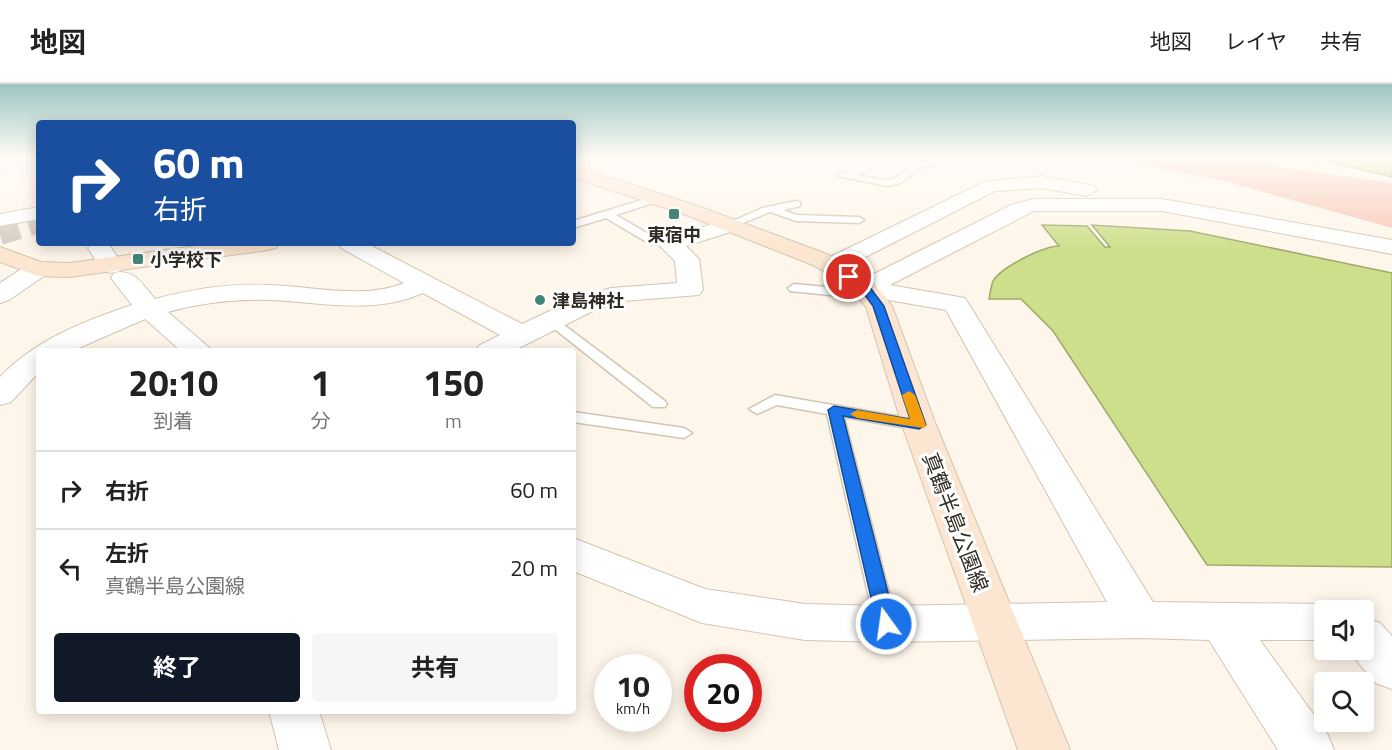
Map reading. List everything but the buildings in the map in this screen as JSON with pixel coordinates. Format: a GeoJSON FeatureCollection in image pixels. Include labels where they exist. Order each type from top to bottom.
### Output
{"type":"FeatureCollection","features":[{"type":"Feature","properties":{"kind":"main road","name":"真鶴半島公園線"},"geometry":{"type":"LineString","coordinates":[[622,188],[729,225],[832,265],[868,292],[879,306],[919,425],[1044,750]]}},
{"type":"Feature","properties":{"kind":"main road"},"geometry":{"type":"LineString","coordinates":[[0,254],[38,269],[69,270],[246,246]]}},
{"type":"Feature","properties":{"kind":"street"},"geometry":{"type":"LineString","coordinates":[[832,265],[987,188]]}},
{"type":"Feature","properties":{"kind":"street"},"geometry":{"type":"LineString","coordinates":[[1074,188],[1392,247]]}},
{"type":"Feature","properties":{"kind":"street"},"geometry":{"type":"LineString","coordinates":[[868,292],[1018,208],[1033,205],[1162,205]]}},
{"type":"Feature","properties":{"kind":"street"},"geometry":{"type":"LineString","coordinates":[[0,220],[36,214]]}},
{"type":"Feature","properties":{"kind":"street"},"geometry":{"type":"LineString","coordinates":[[669,244],[729,225]]}},
{"type":"Feature","properties":{"kind":"street"},"geometry":{"type":"LineString","coordinates":[[496,348],[552,320],[620,293],[690,290],[687,259],[669,244]]}},
{"type":"Feature","properties":{"kind":"street"},"geometry":{"type":"LineString","coordinates":[[355,246],[520,335]]}},
{"type":"Feature","properties":{"kind":"street"},"geometry":{"type":"LineString","coordinates":[[111,264],[149,309],[194,348]]}},
{"type":"Feature","properties":{"kind":"street"},"geometry":{"type":"LineString","coordinates":[[0,295],[38,269]]}},
{"type":"Feature","properties":{"kind":"street"},"geometry":{"type":"LineString","coordinates":[[56,348],[109,323],[149,309],[246,292],[357,298],[393,296],[425,283]]}},
{"type":"Feature","properties":{"kind":"street"},"geometry":{"type":"LineString","coordinates":[[868,292],[956,304],[1140,620]]}},
{"type":"Feature","properties":{"kind":"street"},"geometry":{"type":"LineString","coordinates":[[0,395],[25,368],[36,360]]}},
{"type":"Feature","properties":{"kind":"street"},"geometry":{"type":"LineString","coordinates":[[576,554],[603,568],[702,606],[805,622],[886,624],[1140,620],[1314,622]]}},
{"type":"Feature","properties":{"kind":"street"},"geometry":{"type":"LineString","coordinates":[[1222,622],[1308,750]]}},
{"type":"Feature","properties":{"kind":"street"},"geometry":{"type":"LineString","coordinates":[[1374,648],[1392,669]]}},
{"type":"Feature","properties":{"kind":"street"},"geometry":{"type":"LineString","coordinates":[[295,714],[304,750]]}},
{"type":"Feature","properties":{"kind":"lane"},"geometry":{"type":"LineString","coordinates":[[576,224],[655,199]]}},
{"type":"Feature","properties":{"kind":"lane"},"geometry":{"type":"LineString","coordinates":[[729,225],[771,209],[796,204]]}},
{"type":"Feature","properties":{"kind":"lane"},"geometry":{"type":"LineString","coordinates":[[771,209],[796,218],[859,220]]}},
{"type":"Feature","properties":{"kind":"lane"},"geometry":{"type":"LineString","coordinates":[[609,215],[654,242],[669,244]]}},
{"type":"Feature","properties":{"kind":"lane"},"geometry":{"type":"LineString","coordinates":[[794,288],[868,292]]}},
{"type":"Feature","properties":{"kind":"lane"},"geometry":{"type":"LineString","coordinates":[[552,320],[659,404]]}},
{"type":"Feature","properties":{"kind":"lane"},"geometry":{"type":"LineString","coordinates":[[757,409],[775,400],[919,425]]}},
{"type":"Feature","properties":{"kind":"lane"},"geometry":{"type":"LineString","coordinates":[[834,410],[886,624]]}},
{"type":"Feature","properties":{"kind":"lane"},"geometry":{"type":"LineString","coordinates":[[576,417],[684,433]]}},
{"type":"Feature","properties":{"kind":"shaded area"},"geometry":{"type":"Polygon","coordinates":[[[1250,188],[1392,188],[1392,228],[1250,188]]]}},
{"type":"Feature","properties":{"kind":"shaded area"},"geometry":{"type":"Polygon","coordinates":[[[1042,225],[1087,226],[1105,247],[1110,247],[1092,225],[1190,231],[1392,273],[1392,567],[1207,565],[1053,331],[1021,299],[989,299],[993,281],[998,275],[1034,253],[1059,246],[1042,225]]]}},
{"type":"Feature","properties":{"kind":"tunnel"},"geometry":{"type":"LineString","coordinates":[[0,235],[36,224]]}},
{"type":"Feature","properties":{"kind":"slow traffic"},"geometry":{"type":"LineString","coordinates":[[857,414],[919,425],[909,395]]}},
{"type":"Feature","properties":{"kind":"place","name":"東宿中"},"geometry":{"type":"Point","coordinates":[674,214]}},
{"type":"Feature","properties":{"kind":"place","name":"小学校下"},"geometry":{"type":"Point","coordinates":[138,259]}},
{"type":"Feature","properties":{"kind":"place","name":"津島神社"},"geometry":{"type":"Point","coordinates":[540,300]}},
{"type":"Feature","properties":{"kind":"route"},"geometry":{"type":"LineString","coordinates":[[849,277],[865,288],[879,306],[919,425],[834,410],[886,624]]}}]}
